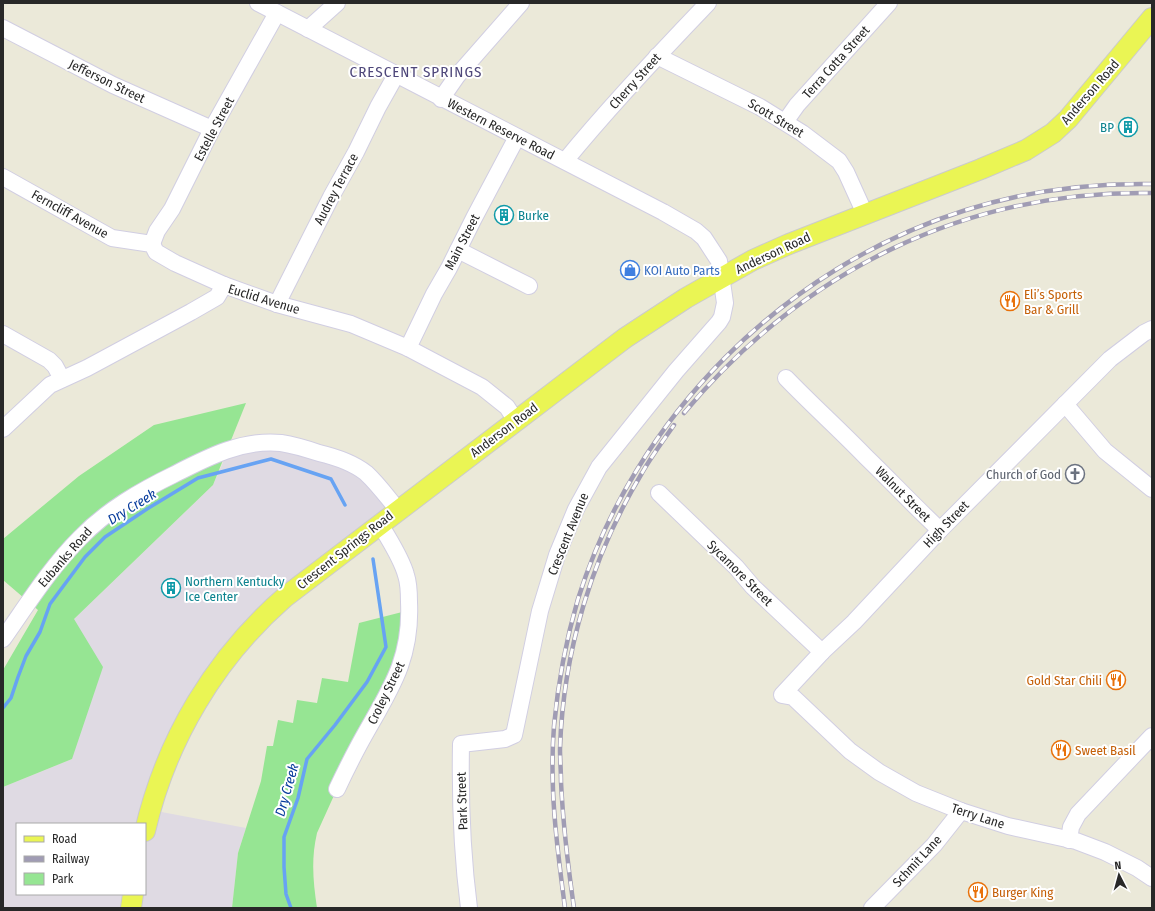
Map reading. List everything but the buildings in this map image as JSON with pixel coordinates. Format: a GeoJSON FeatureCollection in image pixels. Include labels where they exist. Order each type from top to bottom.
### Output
{"type":"FeatureCollection","features":[{"type":"Feature","properties":{"kind":"main road","name":"Anderson Road"},"geometry":{"type":"LineString","coordinates":[[398,510],[625,338],[721,277],[753,260],[789,244],[1026,150],[1053,133],[1068,119],[1152,18]]}},
{"type":"Feature","properties":{"kind":"main road","name":"Crescent Springs Road"},"geometry":{"type":"LineString","coordinates":[[146,827],[156,791],[174,745],[194,706],[227,658],[272,608],[398,510]]}},
{"type":"Feature","properties":{"kind":"main road"},"geometry":{"type":"LineString","coordinates":[[131,908],[133,895]]}},
{"type":"Feature","properties":{"kind":"street","name":"Western Reserve Road"},"geometry":{"type":"LineString","coordinates":[[258,3],[441,99],[663,212],[704,238],[719,261],[721,277]]}},
{"type":"Feature","properties":{"kind":"street"},"geometry":{"type":"LineString","coordinates":[[308,29],[337,3]]}},
{"type":"Feature","properties":{"kind":"street"},"geometry":{"type":"LineString","coordinates":[[441,99],[457,76],[521,3]]}},
{"type":"Feature","properties":{"kind":"street","name":"Cherry Street"},"geometry":{"type":"LineString","coordinates":[[565,161],[591,129],[657,56],[708,3]]}},
{"type":"Feature","properties":{"kind":"street","name":"Terra Cotta Street"},"geometry":{"type":"LineString","coordinates":[[785,122],[798,105],[889,3]]}},
{"type":"Feature","properties":{"kind":"street","name":"Estelle Street"},"geometry":{"type":"LineString","coordinates":[[152,244],[157,231],[172,209],[212,129],[278,13]]}},
{"type":"Feature","properties":{"kind":"street","name":"Jefferson Street"},"geometry":{"type":"LineString","coordinates":[[3,28],[113,84],[212,129]]}},
{"type":"Feature","properties":{"kind":"street","name":"Scott Street"},"geometry":{"type":"LineString","coordinates":[[657,56],[760,107],[802,133],[839,161],[846,172],[865,214]]}},
{"type":"Feature","properties":{"kind":"street","name":"Audrey Terrace"},"geometry":{"type":"LineString","coordinates":[[277,304],[331,197],[396,75]]}},
{"type":"Feature","properties":{"kind":"street","name":"Main Street"},"geometry":{"type":"LineString","coordinates":[[408,348],[431,300],[517,137]]}},
{"type":"Feature","properties":{"kind":"street","name":"Ferncliff Avenue"},"geometry":{"type":"LineString","coordinates":[[3,177],[112,238],[152,244]]}},
{"type":"Feature","properties":{"kind":"street"},"geometry":{"type":"LineString","coordinates":[[152,244],[156,252],[169,260],[224,285]]}},
{"type":"Feature","properties":{"kind":"street"},"geometry":{"type":"LineString","coordinates":[[458,250],[529,286]]}},
{"type":"Feature","properties":{"kind":"street","name":"Crescent Avenue"},"geometry":{"type":"LineString","coordinates":[[510,737],[514,735],[518,722],[540,611],[557,555],[576,509],[599,467],[676,370],[719,322],[722,317],[725,303],[721,277]]}},
{"type":"Feature","properties":{"kind":"street","name":"Euclid Avenue"},"geometry":{"type":"LineString","coordinates":[[3,429],[50,385],[104,359],[191,312],[217,297],[224,285],[277,304],[351,324],[408,348],[482,387],[507,408],[516,421]]}},
{"type":"Feature","properties":{"kind":"street","name":"High Street"},"geometry":{"type":"LineString","coordinates":[[820,722],[792,697],[782,695],[822,652],[854,622],[940,530],[1110,359],[1144,333],[1152,330]]}},
{"type":"Feature","properties":{"kind":"street"},"geometry":{"type":"LineString","coordinates":[[3,334],[49,360],[55,366],[62,379]]}},
{"type":"Feature","properties":{"kind":"street","name":"Walnut Street"},"geometry":{"type":"LineString","coordinates":[[786,378],[940,530]]}},
{"type":"Feature","properties":{"kind":"street"},"geometry":{"type":"LineString","coordinates":[[1065,404],[1105,451],[1152,489]]}},
{"type":"Feature","properties":{"kind":"street","name":"Eubanks Road"},"geometry":{"type":"LineString","coordinates":[[3,639],[51,570],[79,538],[93,525],[128,499],[151,486],[209,457],[230,449],[256,443],[281,443],[336,457],[352,464],[366,474],[398,510]]}},
{"type":"Feature","properties":{"kind":"street","name":"Sycamore Street"},"geometry":{"type":"LineString","coordinates":[[659,493],[736,568],[753,587],[822,652]]}},
{"type":"Feature","properties":{"kind":"street","name":"Croley Street"},"geometry":{"type":"LineString","coordinates":[[337,789],[359,745],[392,687],[405,655],[408,642],[410,610],[406,576],[398,556],[380,524]]}},
{"type":"Feature","properties":{"kind":"street","name":"Terry Lane"},"geometry":{"type":"LineString","coordinates":[[820,722],[850,751],[879,772],[916,793],[961,811],[1008,826],[1069,840],[1096,848],[1137,868],[1152,878]]}},
{"type":"Feature","properties":{"kind":"street"},"geometry":{"type":"LineString","coordinates":[[1069,840],[1072,827],[1078,814],[1152,736]]}},
{"type":"Feature","properties":{"kind":"street","name":"Park Street"},"geometry":{"type":"LineString","coordinates":[[470,908],[465,875],[460,787],[462,744],[505,739],[510,737]]}},
{"type":"Feature","properties":{"kind":"street","name":"Schmit Lane"},"geometry":{"type":"LineString","coordinates":[[872,908],[934,845],[961,811]]}},
{"type":"Feature","properties":{"kind":"shaded area"},"geometry":{"type":"Polygon","coordinates":[[[257,443],[336,457],[398,510],[227,658],[151,810],[246,828],[238,853],[232,908],[3,908],[3,787],[72,759],[74,619],[213,485],[229,449],[257,443]]]}},
{"type":"Feature","properties":{"kind":"green space"},"geometry":{"type":"Polygon","coordinates":[[[246,403],[213,485],[74,619],[103,667],[72,759],[3,787],[3,670],[38,610],[3,580],[3,539],[79,476],[154,425],[246,403]]]}},
{"type":"Feature","properties":{"kind":"green space"},"geometry":{"type":"Polygon","coordinates":[[[410,610],[409,630],[317,833],[313,870],[317,908],[232,908],[238,853],[261,781],[267,746],[273,746],[278,720],[293,723],[297,700],[317,703],[322,678],[348,682],[359,623],[410,610]]]}},
{"type":"Feature","properties":{"kind":"waterway","name":"Dry Creek"},"geometry":{"type":"LineString","coordinates":[[3,708],[11,698],[26,656],[40,632],[50,604],[85,557],[105,537],[198,478],[271,459],[331,479],[345,505]]}},
{"type":"Feature","properties":{"kind":"waterway","name":"Dry Creek"},"geometry":{"type":"LineString","coordinates":[[291,908],[286,894],[284,837],[298,798],[307,759],[367,682],[386,647],[373,559]]}},
{"type":"Feature","properties":{"kind":"railway"},"geometry":{"type":"LineString","coordinates":[[565,908],[559,862],[552,772],[554,726],[558,694],[570,630],[578,599],[604,532],[637,469],[678,411],[725,358],[778,310],[837,269],[899,236],[966,210],[989,203],[1035,193],[1105,185],[1152,184]]}},
{"type":"Feature","properties":{"kind":"railway"},"geometry":{"type":"LineString","coordinates":[[684,413],[731,363],[781,318],[835,280],[892,249],[953,224],[1017,206],[1083,196],[1152,193]]}},
{"type":"Feature","properties":{"kind":"railway"},"geometry":{"type":"LineString","coordinates":[[574,908],[564,829],[560,749],[562,713],[574,641],[583,606],[595,571],[624,505],[653,455],[674,425]]}},
{"type":"Feature","properties":{"kind":"place","name":"BP"},"geometry":{"type":"Point","coordinates":[1128,127]}},
{"type":"Feature","properties":{"kind":"place","name":"Burke"},"geometry":{"type":"Point","coordinates":[504,215]}},
{"type":"Feature","properties":{"kind":"place","name":"KOI Auto Parts"},"geometry":{"type":"Point","coordinates":[630,270]}},
{"type":"Feature","properties":{"kind":"place","name":"Eli’s Sports Bar & Grill"},"geometry":{"type":"Point","coordinates":[1010,301]}},
{"type":"Feature","properties":{"kind":"place","name":"Church of God"},"geometry":{"type":"Point","coordinates":[1075,474]}},
{"type":"Feature","properties":{"kind":"place","name":"Northern Kentucky Ice Center"},"geometry":{"type":"Point","coordinates":[171,588]}},
{"type":"Feature","properties":{"kind":"place","name":"Gold Star Chili"},"geometry":{"type":"Point","coordinates":[1116,680]}},
{"type":"Feature","properties":{"kind":"place","name":"Sweet Basil"},"geometry":{"type":"Point","coordinates":[1061,750]}},
{"type":"Feature","properties":{"kind":"place","name":"Burger King"},"geometry":{"type":"Point","coordinates":[978,892]}},
{"type":"Feature","properties":{"kind":"district","name":"CRESCENT SPRINGS"},"geometry":{"type":"Point","coordinates":[416,72]}}]}
